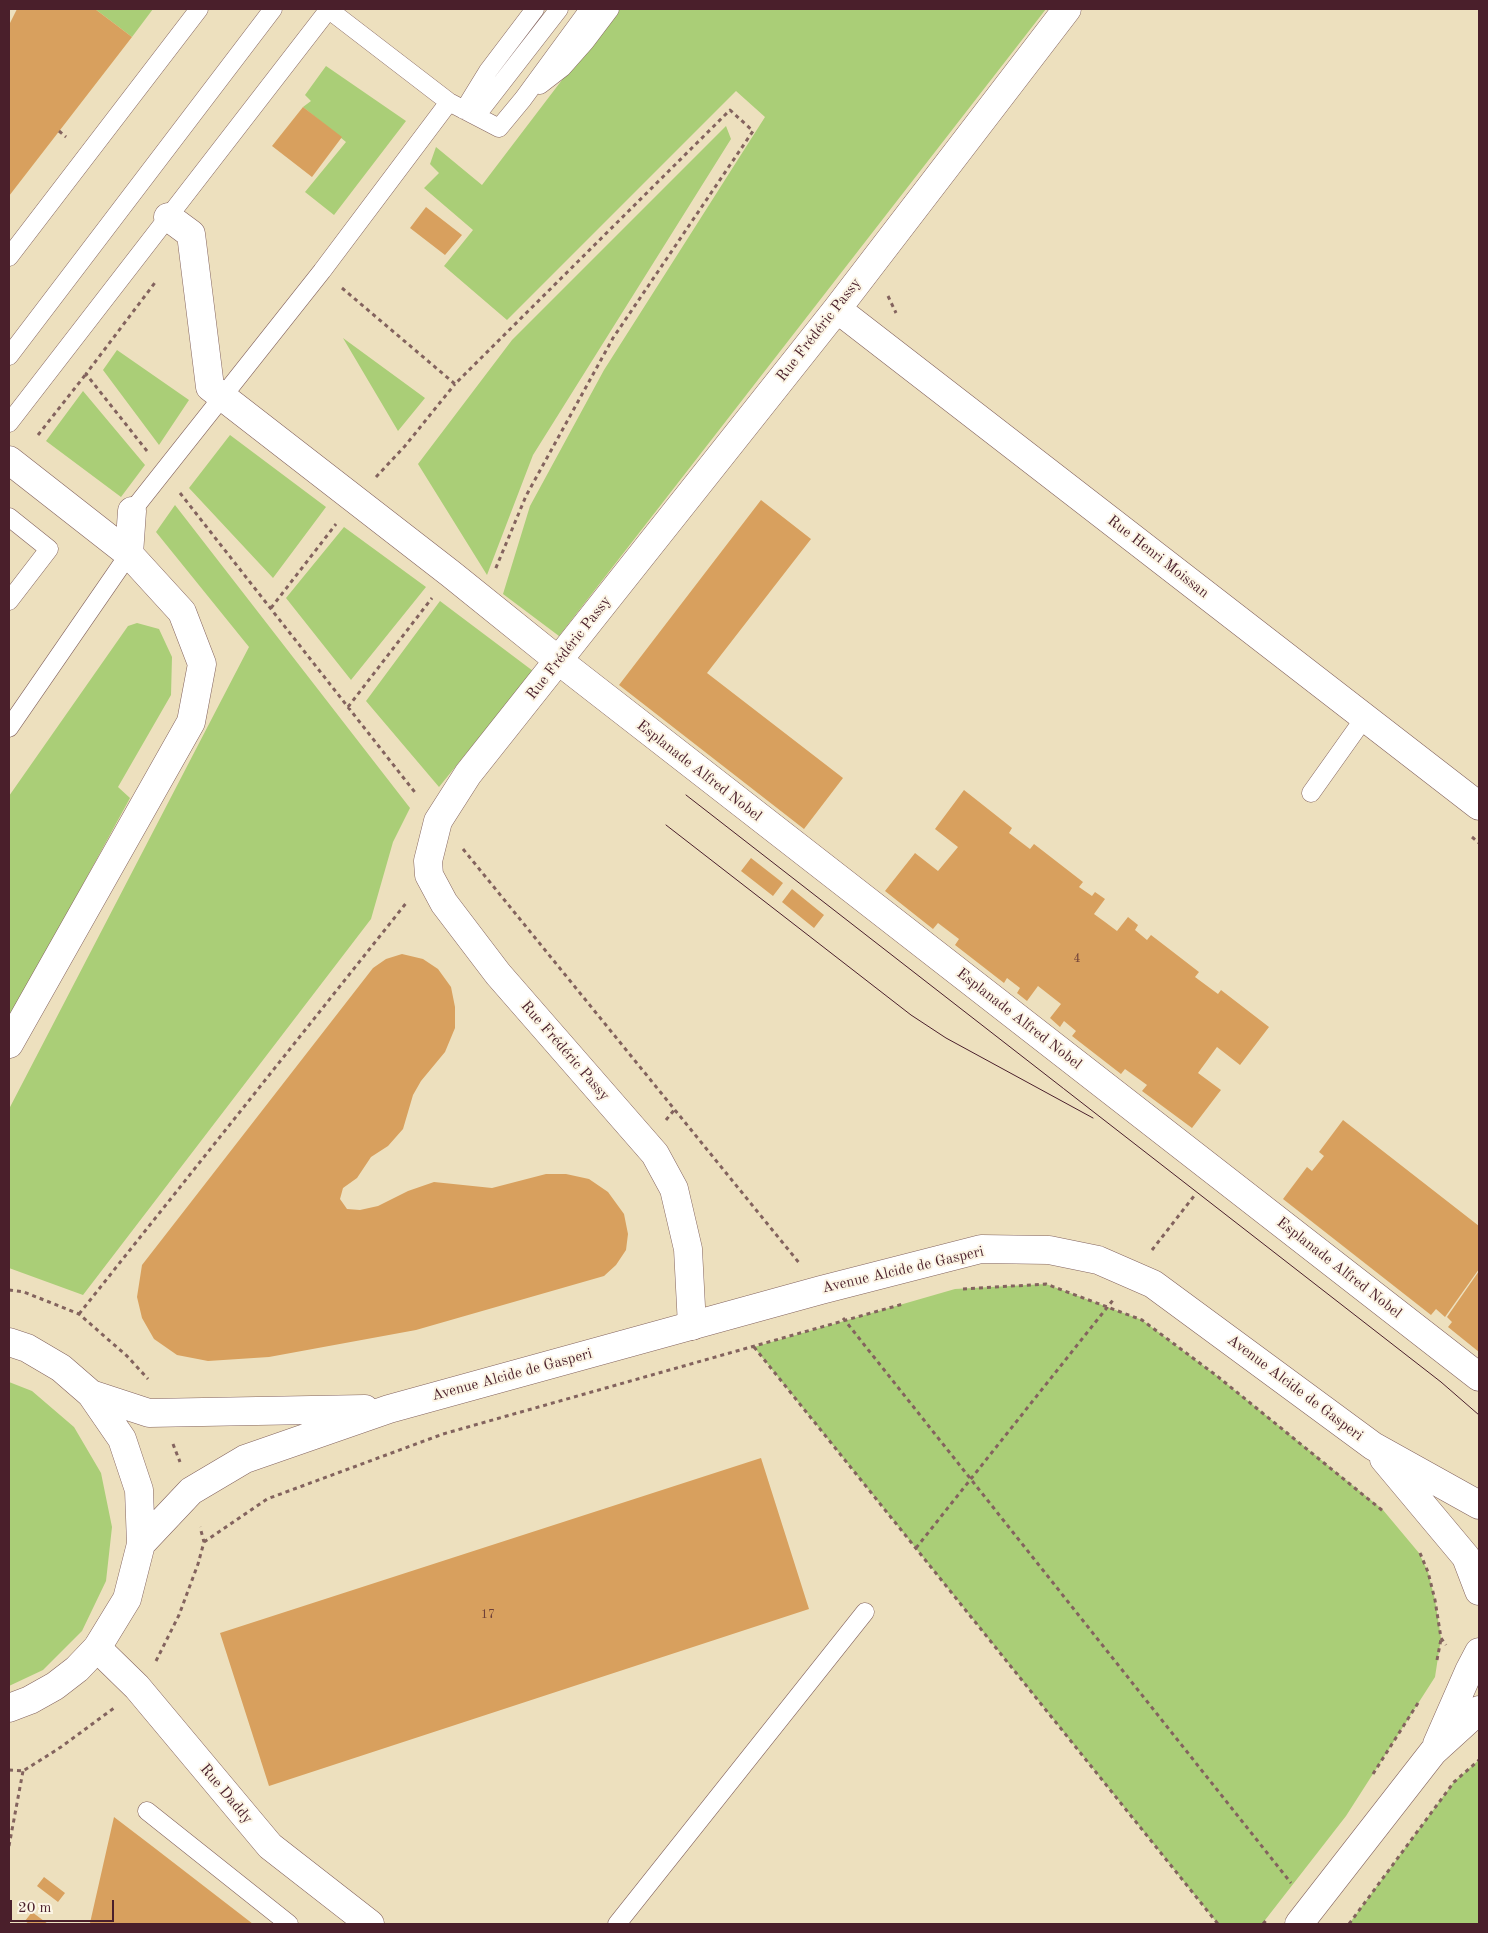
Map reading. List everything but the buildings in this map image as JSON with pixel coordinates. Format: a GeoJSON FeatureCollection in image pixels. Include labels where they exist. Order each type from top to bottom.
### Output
{"type":"FeatureCollection","features":[{"type":"Feature","properties":{"kind":"street","name":"Rue Frédéric Passy"},"geometry":{"type":"LineString","coordinates":[[692,1326],[688,1248],[674,1189],[655,1154],[498,974],[444,903],[429,875],[428,861],[438,821],[468,774],[836,309],[1067,9]]}},
{"type":"Feature","properties":{"kind":"street","name":"Esplanade Alfred Nobel"},"geometry":{"type":"LineString","coordinates":[[168,217],[191,234],[210,387],[222,398],[451,574],[559,661],[1479,1377]]}},
{"type":"Feature","properties":{"kind":"street","name":"Rue Henri Moissan"},"geometry":{"type":"LineString","coordinates":[[836,309],[1479,806]]}},
{"type":"Feature","properties":{"kind":"street"},"geometry":{"type":"LineString","coordinates":[[9,460],[129,554],[182,612],[202,664],[191,722],[9,1044]]}},
{"type":"Feature","properties":{"kind":"street"},"geometry":{"type":"LineString","coordinates":[[129,554],[132,511]]}},
{"type":"Feature","properties":{"kind":"street","name":"Avenue Alcide de Gasperi"},"geometry":{"type":"LineString","coordinates":[[141,1544],[191,1491],[245,1459],[389,1409],[821,1290],[980,1249],[1049,1250],[1098,1260],[1153,1284],[1373,1446],[1479,1505]]}},
{"type":"Feature","properties":{"kind":"street"},"geometry":{"type":"LineString","coordinates":[[9,1342],[27,1348],[61,1368],[92,1394],[122,1438],[139,1490],[141,1544],[127,1599],[97,1648],[70,1675],[54,1686],[19,1704],[9,1729]]}},
{"type":"Feature","properties":{"kind":"street","name":"Avenue Alcide de Gasperi"},"geometry":{"type":"LineString","coordinates":[[92,1394],[148,1413],[389,1409]]}},
{"type":"Feature","properties":{"kind":"street","name":"Avenue Alcide de Gasperi"},"geometry":{"type":"LineString","coordinates":[[1373,1446],[1466,1557],[1479,1591]]}},
{"type":"Feature","properties":{"kind":"street"},"geometry":{"type":"LineString","coordinates":[[1479,1586],[1479,1596]]}},
{"type":"Feature","properties":{"kind":"street","name":"Rue Daddy"},"geometry":{"type":"LineString","coordinates":[[97,1648],[137,1687],[270,1846],[370,1924]]}},
{"type":"Feature","properties":{"kind":"street"},"geometry":{"type":"LineString","coordinates":[[1433,1752],[1474,1661]]}},
{"type":"Feature","properties":{"kind":"street"},"geometry":{"type":"LineString","coordinates":[[1299,1924],[1433,1752],[1479,1710]]}},
{"type":"Feature","properties":{"kind":"lane"},"geometry":{"type":"LineString","coordinates":[[9,257],[199,9]]}},
{"type":"Feature","properties":{"kind":"lane"},"geometry":{"type":"LineString","coordinates":[[9,356],[273,9]]}},
{"type":"Feature","properties":{"kind":"lane"},"geometry":{"type":"LineString","coordinates":[[9,423],[329,9],[463,109],[499,128],[589,9]]}},
{"type":"Feature","properties":{"kind":"lane"},"geometry":{"type":"LineString","coordinates":[[463,109],[488,70],[535,9]]}},
{"type":"Feature","properties":{"kind":"lane"},"geometry":{"type":"LineString","coordinates":[[132,511],[322,270],[463,109],[559,9]]}},
{"type":"Feature","properties":{"kind":"lane"},"geometry":{"type":"LineString","coordinates":[[522,99],[562,68],[610,9]]}},
{"type":"Feature","properties":{"kind":"lane"},"geometry":{"type":"LineString","coordinates":[[9,517],[49,549],[9,601]]}},
{"type":"Feature","properties":{"kind":"lane"},"geometry":{"type":"LineString","coordinates":[[9,728],[129,554]]}},
{"type":"Feature","properties":{"kind":"lane"},"geometry":{"type":"LineString","coordinates":[[1312,793],[1365,717]]}},
{"type":"Feature","properties":{"kind":"lane"},"geometry":{"type":"LineString","coordinates":[[617,1924],[865,1612]]}},
{"type":"Feature","properties":{"kind":"lane"},"geometry":{"type":"LineString","coordinates":[[146,1811],[289,1924]]}},
{"type":"Feature","properties":{"kind":"path"},"geometry":{"type":"LineString","coordinates":[[405,446],[455,384],[730,110],[753,131],[613,338],[526,496],[483,600]]}},
{"type":"Feature","properties":{"kind":"path"},"geometry":{"type":"LineString","coordinates":[[322,270],[455,384]]}},
{"type":"Feature","properties":{"kind":"path"},"geometry":{"type":"LineString","coordinates":[[38,435],[86,374]]}},
{"type":"Feature","properties":{"kind":"path"},"geometry":{"type":"LineString","coordinates":[[164,472],[438,821],[543,945],[846,1321],[1293,1886],[1299,1878]]}},
{"type":"Feature","properties":{"kind":"path"},"geometry":{"type":"LineString","coordinates":[[348,707],[451,574]]}},
{"type":"Feature","properties":{"kind":"path"},"geometry":{"type":"LineString","coordinates":[[78,1314],[429,875]]}},
{"type":"Feature","properties":{"kind":"path"},"geometry":{"type":"LineString","coordinates":[[916,1548],[1214,1171]]}},
{"type":"Feature","properties":{"kind":"path"},"geometry":{"type":"LineString","coordinates":[[955,1289],[1046,1284],[1142,1320],[1217,1376],[1389,1517]]}},
{"type":"Feature","properties":{"kind":"path"},"geometry":{"type":"LineString","coordinates":[[204,1542],[267,1499],[443,1434],[910,1302]]}},
{"type":"Feature","properties":{"kind":"path"},"geometry":{"type":"LineString","coordinates":[[754,1347],[1218,1924]]}},
{"type":"Feature","properties":{"kind":"path"},"geometry":{"type":"LineString","coordinates":[[1419,1553],[1428,1572],[1441,1638],[1436,1667]]}},
{"type":"Feature","properties":{"kind":"path"},"geometry":{"type":"LineString","coordinates":[[1441,1638],[1474,1661]]}},
{"type":"Feature","properties":{"kind":"path"},"geometry":{"type":"LineString","coordinates":[[1372,1775],[1419,1702]]}},
{"type":"Feature","properties":{"kind":"path"},"geometry":{"type":"LineString","coordinates":[[1349,1924],[1454,1782],[1479,1760]]}},
{"type":"Feature","properties":{"kind":"path"},"geometry":{"type":"LineString","coordinates":[[9,1770],[22,1771],[9,1846]]}},
{"type":"Feature","properties":{"kind":"path"},"geometry":{"type":"LineString","coordinates":[[1263,1924],[1269,1916]]}},
{"type":"Feature","properties":{"kind":"green space"},"geometry":{"type":"Polygon","coordinates":[[[95,9],[153,9],[132,37],[95,9]]]}},
{"type":"Feature","properties":{"kind":"green space"},"geometry":{"type":"Polygon","coordinates":[[[616,9],[1046,9],[559,636],[503,594],[530,506],[604,370],[765,117],[736,91],[507,320],[444,266],[473,230],[424,188],[439,173],[430,164],[436,147],[482,185],[616,9]]]}},
{"type":"Feature","properties":{"kind":"green space"},"geometry":{"type":"Polygon","coordinates":[[[326,66],[406,121],[334,215],[305,192],[346,142],[303,107],[311,101],[305,95],[326,66]]]}},
{"type":"Feature","properties":{"kind":"green space"},"geometry":{"type":"Polygon","coordinates":[[[726,126],[731,139],[533,455],[487,575],[418,464],[512,340],[726,126]]]}},
{"type":"Feature","properties":{"kind":"green space"},"geometry":{"type":"Polygon","coordinates":[[[343,338],[425,398],[398,431],[343,338]]]}},
{"type":"Feature","properties":{"kind":"green space"},"geometry":{"type":"Polygon","coordinates":[[[117,350],[189,400],[159,445],[103,370],[117,350]]]}},
{"type":"Feature","properties":{"kind":"green space"},"geometry":{"type":"Polygon","coordinates":[[[83,391],[145,465],[121,497],[46,441],[83,391]]]}},
{"type":"Feature","properties":{"kind":"green space"},"geometry":{"type":"Polygon","coordinates":[[[230,435],[326,507],[273,578],[189,488],[230,435]]]}},
{"type":"Feature","properties":{"kind":"green space"},"geometry":{"type":"Polygon","coordinates":[[[175,505],[410,808],[393,842],[371,919],[83,1295],[9,1268],[9,1109],[249,647],[156,532],[175,505]]]}},
{"type":"Feature","properties":{"kind":"green space"},"geometry":{"type":"Polygon","coordinates":[[[344,527],[426,587],[351,680],[286,598],[344,527]]]}},
{"type":"Feature","properties":{"kind":"green space"},"geometry":{"type":"Polygon","coordinates":[[[440,601],[533,671],[439,787],[366,701],[440,601]]]}},
{"type":"Feature","properties":{"kind":"green space"},"geometry":{"type":"Polygon","coordinates":[[[137,623],[159,629],[172,657],[171,695],[118,787],[130,798],[9,1020],[9,796],[128,626],[137,623]]]}},
{"type":"Feature","properties":{"kind":"green space"},"geometry":{"type":"Polygon","coordinates":[[[1046,1284],[1142,1320],[1217,1376],[1383,1510],[1419,1553],[1428,1572],[1441,1638],[1435,1677],[1346,1816],[1262,1924],[1218,1924],[754,1347],[955,1289],[1046,1284]]]}},
{"type":"Feature","properties":{"kind":"green space"},"geometry":{"type":"Polygon","coordinates":[[[9,1382],[32,1391],[74,1427],[101,1473],[112,1527],[106,1581],[82,1631],[43,1670],[9,1686],[9,1382]]]}},
{"type":"Feature","properties":{"kind":"green space"},"geometry":{"type":"Polygon","coordinates":[[[1479,1760],[1479,1924],[1349,1924],[1454,1782],[1479,1760]]]}},
{"type":"Feature","properties":{"kind":"tram line"},"geometry":{"type":"LineString","coordinates":[[686,795],[1441,1382],[1479,1415]]}},
{"type":"Feature","properties":{"kind":"tram line"},"geometry":{"type":"LineString","coordinates":[[666,825],[911,1015],[946,1038],[1093,1118]]}}]}
